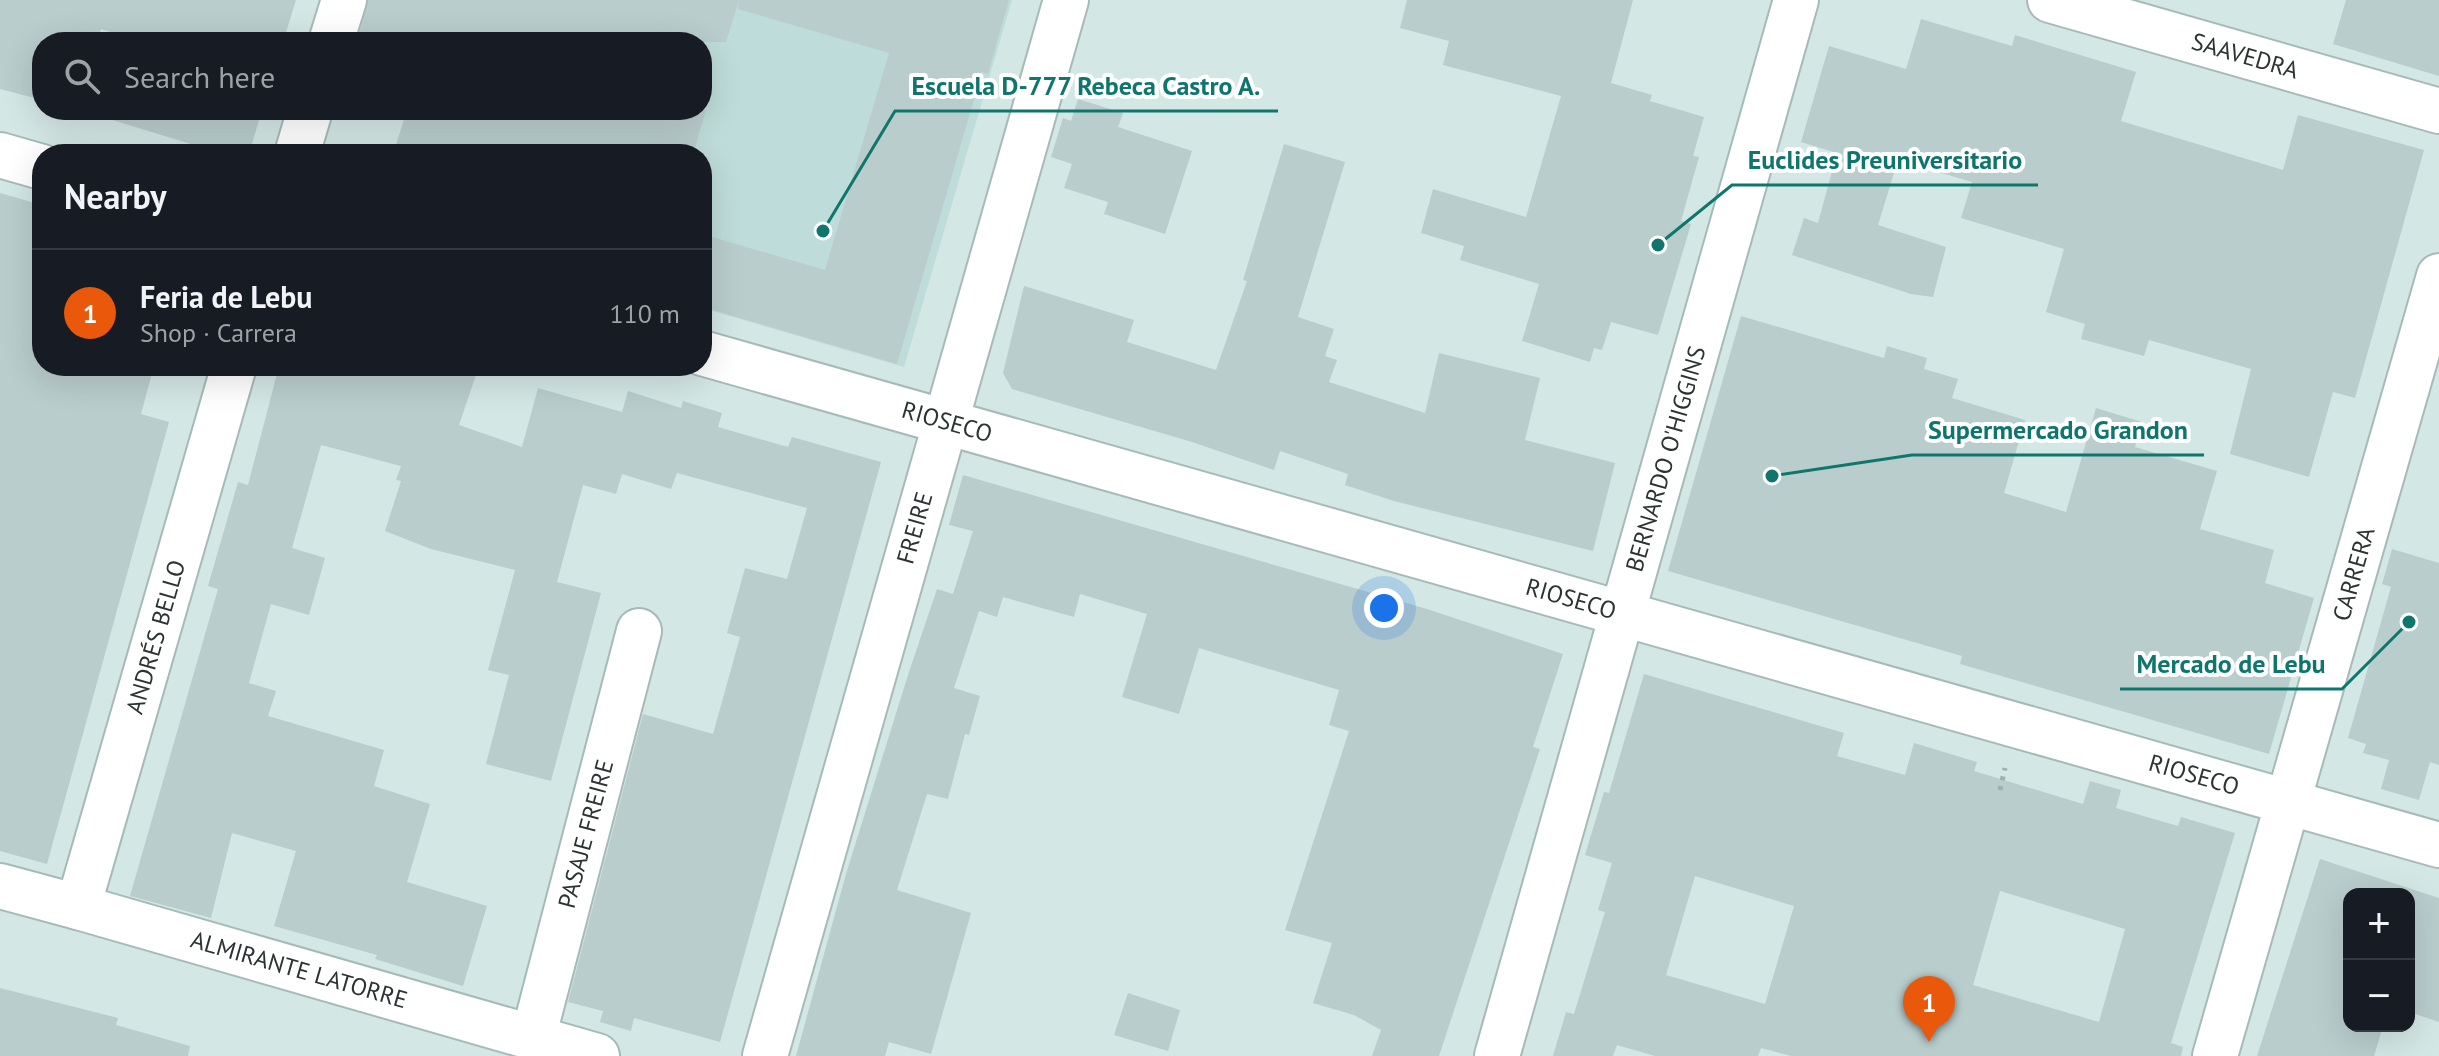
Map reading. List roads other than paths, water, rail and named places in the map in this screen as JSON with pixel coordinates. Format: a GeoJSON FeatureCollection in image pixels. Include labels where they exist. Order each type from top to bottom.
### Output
{"type":"FeatureCollection","features":[{"type":"Feature","properties":{"kind":"street"},"geometry":{"type":"LineString","coordinates":[[334,32],[344,0]]}},
{"type":"Feature","properties":{"kind":"street","name":"FREIRE"},"geometry":{"type":"LineString","coordinates":[[765,1056],[1066,0]]}},
{"type":"Feature","properties":{"kind":"street","name":"BERNARDO O'HIGGINS"},"geometry":{"type":"LineString","coordinates":[[1497,1056],[1796,0]]}},
{"type":"Feature","properties":{"kind":"street","name":"SAAVEDRA"},"geometry":{"type":"LineString","coordinates":[[2050,0],[2439,111]]}},
{"type":"Feature","properties":{"kind":"street"},"geometry":{"type":"LineString","coordinates":[[300,144],[307,120]]}},
{"type":"Feature","properties":{"kind":"street"},"geometry":{"type":"LineString","coordinates":[[0,155],[32,164]]}},
{"type":"Feature","properties":{"kind":"street","name":"CARRERA"},"geometry":{"type":"LineString","coordinates":[[2215,1056],[2439,276]]}},
{"type":"Feature","properties":{"kind":"street","name":"RIOSECO"},"geometry":{"type":"LineString","coordinates":[[712,356],[2439,845]]}},
{"type":"Feature","properties":{"kind":"street","name":"ANDRÉS BELLO"},"geometry":{"type":"LineString","coordinates":[[78,907],[231,376]]}},
{"type":"Feature","properties":{"kind":"street","name":"PASAJE FREIRE"},"geometry":{"type":"LineString","coordinates":[[533,1038],[639,631]]}},
{"type":"Feature","properties":{"kind":"street","name":"ALMIRANTE LATORRE"},"geometry":{"type":"LineString","coordinates":[[0,886],[597,1056]]}},
{"type":"Feature","properties":{"kind":"place","name":"Escuela D-777 Rebeca Castro A."},"geometry":{"type":"Point","coordinates":[823,231]}},
{"type":"Feature","properties":{"kind":"place","name":"Euclides Preuniversitario"},"geometry":{"type":"Point","coordinates":[1658,245]}},
{"type":"Feature","properties":{"kind":"place","name":"Supermercado Grandon"},"geometry":{"type":"Point","coordinates":[1772,476]}},
{"type":"Feature","properties":{"kind":"place","name":"Mercado de Lebu"},"geometry":{"type":"Point","coordinates":[2409,622]}},
{"type":"Feature","properties":{"kind":"place","name":"Feria de Lebu"},"geometry":{"type":"Point","coordinates":[1929,1042]}}]}
